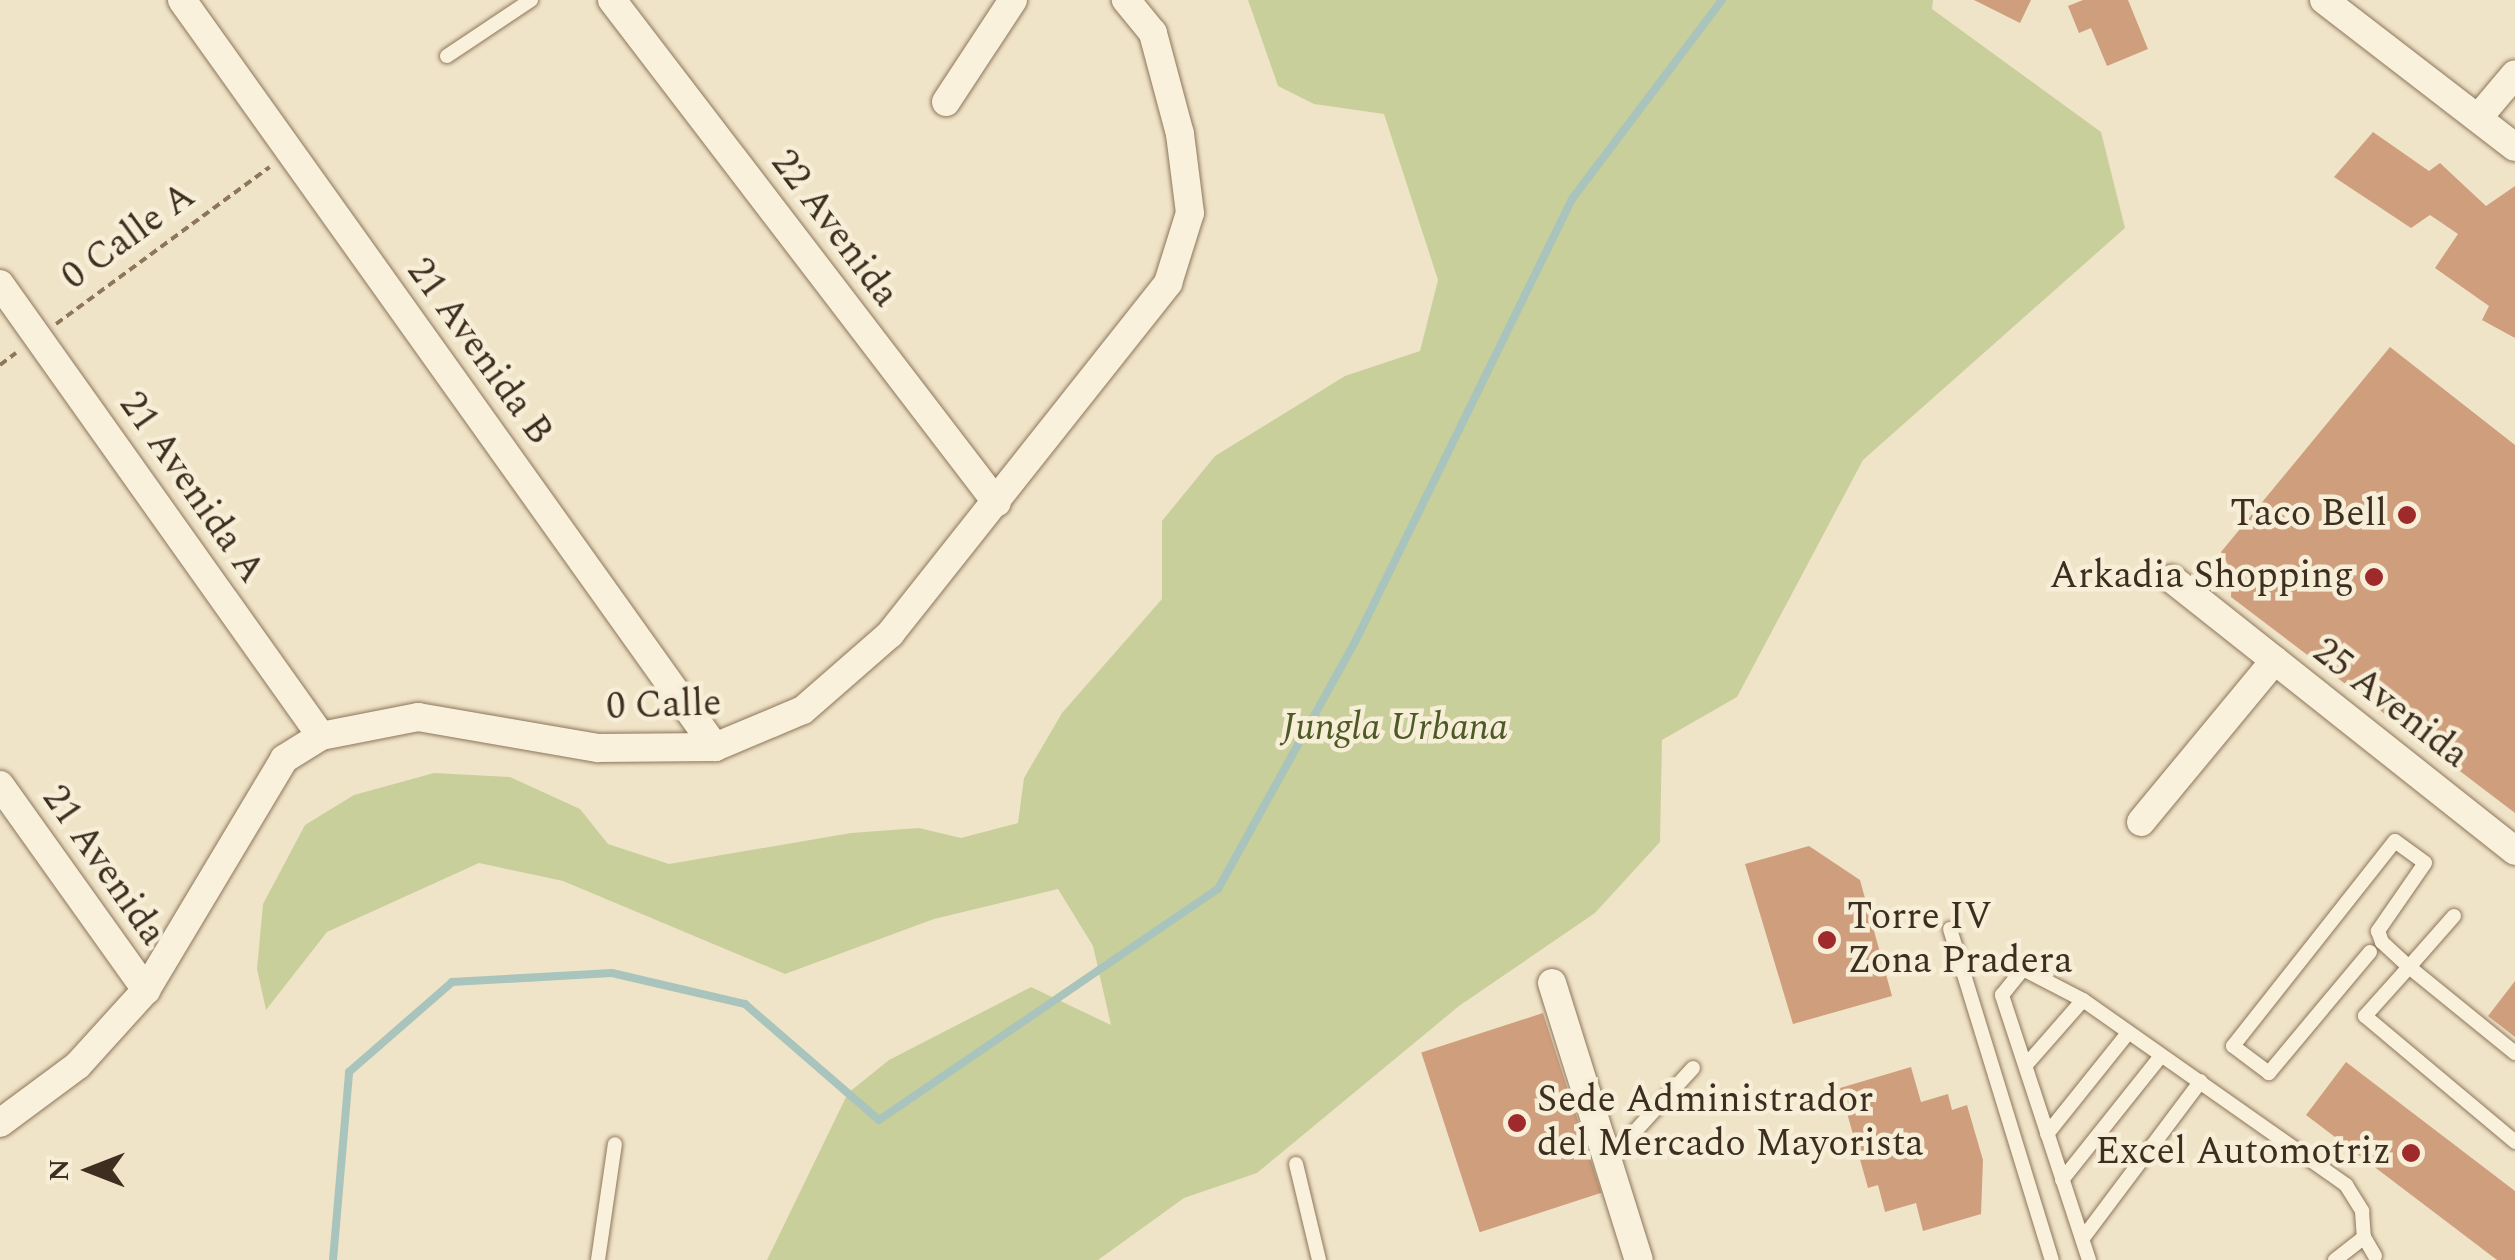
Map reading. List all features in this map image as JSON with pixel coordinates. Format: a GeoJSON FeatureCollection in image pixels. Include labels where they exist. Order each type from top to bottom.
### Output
{"type":"FeatureCollection","features":[{"type":"Feature","properties":{"kind":"street","name":"21 Avenida B"},"geometry":{"type":"LineString","coordinates":[[182,0],[715,747]]}},
{"type":"Feature","properties":{"kind":"street","name":"22 Avenida"},"geometry":{"type":"LineString","coordinates":[[612,0],[997,503]]}},
{"type":"Feature","properties":{"kind":"street"},"geometry":{"type":"LineString","coordinates":[[946,102],[1013,0]]}},
{"type":"Feature","properties":{"kind":"street","name":"0 Calle"},"geometry":{"type":"LineString","coordinates":[[0,1123],[78,1065],[146,990],[284,759],[321,736],[418,718],[598,748],[715,747],[803,710],[890,634],[1168,282],[1190,213],[1180,134],[1153,33],[1126,0]]}},
{"type":"Feature","properties":{"kind":"street"},"geometry":{"type":"LineString","coordinates":[[2324,0],[2515,147]]}},
{"type":"Feature","properties":{"kind":"street"},"geometry":{"type":"LineString","coordinates":[[2478,118],[2515,74]]}},
{"type":"Feature","properties":{"kind":"street","name":"21 Avenida A"},"geometry":{"type":"LineString","coordinates":[[0,284],[321,736]]}},
{"type":"Feature","properties":{"kind":"street","name":"25 Avenida"},"geometry":{"type":"LineString","coordinates":[[2172,579],[2515,851]]}},
{"type":"Feature","properties":{"kind":"street"},"geometry":{"type":"LineString","coordinates":[[2141,822],[2275,660]]}},
{"type":"Feature","properties":{"kind":"street","name":"21 Avenida"},"geometry":{"type":"LineString","coordinates":[[0,785],[146,990]]}},
{"type":"Feature","properties":{"kind":"street"},"geometry":{"type":"LineString","coordinates":[[1552,984],[1639,1260]]}},
{"type":"Feature","properties":{"kind":"lane"},"geometry":{"type":"LineString","coordinates":[[447,56],[531,0]]}},
{"type":"Feature","properties":{"kind":"lane"},"geometry":{"type":"LineString","coordinates":[[2370,952],[2269,1073],[2233,1046],[2395,840],[2425,864],[2378,931],[2409,967],[2515,1053]]}},
{"type":"Feature","properties":{"kind":"lane"},"geometry":{"type":"LineString","coordinates":[[2454,916],[2370,1008],[2366,1022],[2515,1142]]}},
{"type":"Feature","properties":{"kind":"lane"},"geometry":{"type":"LineString","coordinates":[[1950,928],[2052,1260]]}},
{"type":"Feature","properties":{"kind":"lane"},"geometry":{"type":"LineString","coordinates":[[2090,1260],[2002,988],[2029,968],[2083,1000],[2346,1185],[2362,1212],[2364,1237],[2375,1259]]}},
{"type":"Feature","properties":{"kind":"lane"},"geometry":{"type":"LineString","coordinates":[[2026,1066],[2083,1000]]}},
{"type":"Feature","properties":{"kind":"lane"},"geometry":{"type":"LineString","coordinates":[[2047,1134],[2128,1033]]}},
{"type":"Feature","properties":{"kind":"lane"},"geometry":{"type":"LineString","coordinates":[[2062,1180],[2160,1056]]}},
{"type":"Feature","properties":{"kind":"lane"},"geometry":{"type":"LineString","coordinates":[[1608,1162],[1693,1068]]}},
{"type":"Feature","properties":{"kind":"lane"},"geometry":{"type":"LineString","coordinates":[[2083,1238],[2201,1081]]}},
{"type":"Feature","properties":{"kind":"lane"},"geometry":{"type":"LineString","coordinates":[[598,1260],[615,1144]]}},
{"type":"Feature","properties":{"kind":"lane"},"geometry":{"type":"LineString","coordinates":[[1296,1164],[1319,1260]]}},
{"type":"Feature","properties":{"kind":"lane"},"geometry":{"type":"LineString","coordinates":[[2335,1260],[2364,1237]]}},
{"type":"Feature","properties":{"kind":"path","name":"0 Calle A"},"geometry":{"type":"LineString","coordinates":[[0,365],[290,152]]}},
{"type":"Feature","properties":{"kind":"green space","name":"Jungla Urbana"},"geometry":{"type":"Polygon","coordinates":[[[1248,0],[1933,0],[1932,9],[2101,132],[2125,228],[1863,460],[1737,697],[1662,740],[1660,842],[1595,913],[1459,1006],[1257,1173],[1184,1198],[1098,1260],[767,1260],[848,1093],[889,1060],[1031,987],[1111,1025],[1093,946],[1058,889],[934,919],[785,974],[563,881],[479,863],[327,932],[266,1010],[257,969],[263,904],[305,825],[354,795],[434,773],[510,777],[580,809],[608,844],[669,864],[851,833],[919,828],[961,838],[1018,823],[1024,778],[1062,713],[1162,599],[1162,521],[1215,456],[1345,376],[1420,351],[1438,280],[1384,114],[1314,104],[1278,86],[1248,0]]]}},
{"type":"Feature","properties":{"kind":"building"},"geometry":{"type":"Polygon","coordinates":[[[1974,0],[2031,0],[2020,23],[1974,0]]]}},
{"type":"Feature","properties":{"kind":"building"},"geometry":{"type":"Polygon","coordinates":[[[2083,0],[2128,0],[2148,49],[2107,66],[2091,28],[2079,33],[2068,6],[2083,0]]]}},
{"type":"Feature","properties":{"kind":"building"},"geometry":{"type":"Polygon","coordinates":[[[2373,132],[2429,171],[2440,163],[2486,206],[2515,186],[2515,338],[2482,320],[2489,306],[2435,268],[2458,234],[2430,215],[2411,228],[2334,177],[2373,132]]]}},
{"type":"Feature","properties":{"kind":"building","name":"Arkadia Shopping"},"geometry":{"type":"Polygon","coordinates":[[[2390,347],[2515,445],[2515,813],[2231,597],[2232,572],[2221,552],[2390,347]]]}},
{"type":"Feature","properties":{"kind":"building","name":"Torre IV Zona Pradera"},"geometry":{"type":"Polygon","coordinates":[[[1809,846],[1860,880],[1892,996],[1793,1024],[1745,864],[1809,846]]]}},
{"type":"Feature","properties":{"kind":"building"},"geometry":{"type":"Polygon","coordinates":[[[2515,981],[2515,1037],[2488,1016],[2515,981]]]}},
{"type":"Feature","properties":{"kind":"building","name":"Sede Administrador del Mercado Mayorista"},"geometry":{"type":"Polygon","coordinates":[[[1543,1013],[1601,1193],[1480,1232],[1421,1053],[1543,1013]]]}},
{"type":"Feature","properties":{"kind":"building","name":"Excel Automotriz"},"geometry":{"type":"Polygon","coordinates":[[[2346,1062],[2515,1191],[2515,1260],[2497,1260],[2306,1115],[2346,1062]]]}},
{"type":"Feature","properties":{"kind":"building"},"geometry":{"type":"Polygon","coordinates":[[[1911,1067],[1921,1102],[1948,1094],[1952,1110],[1967,1105],[1983,1160],[1981,1214],[1923,1231],[1916,1203],[1885,1212],[1878,1185],[1868,1188],[1840,1088],[1911,1067]]]}},
{"type":"Feature","properties":{"kind":"waterway"},"geometry":{"type":"LineString","coordinates":[[333,1260],[349,1072],[452,982],[612,973],[745,1004],[879,1120],[1218,889],[1355,642],[1572,199],[1722,0]]}},
{"type":"Feature","properties":{"kind":"place","name":"Taco Bell"},"geometry":{"type":"Point","coordinates":[2407,515]}},
{"type":"Feature","properties":{"kind":"place","name":"Arkadia Shopping"},"geometry":{"type":"Point","coordinates":[2374,577]}},
{"type":"Feature","properties":{"kind":"place","name":"Torre IV Zona Pradera"},"geometry":{"type":"Point","coordinates":[1827,940]}},
{"type":"Feature","properties":{"kind":"place","name":"Sede Administrador del Mercado Mayorista"},"geometry":{"type":"Point","coordinates":[1517,1123]}},
{"type":"Feature","properties":{"kind":"place","name":"Excel Automotriz"},"geometry":{"type":"Point","coordinates":[2411,1153]}}]}
